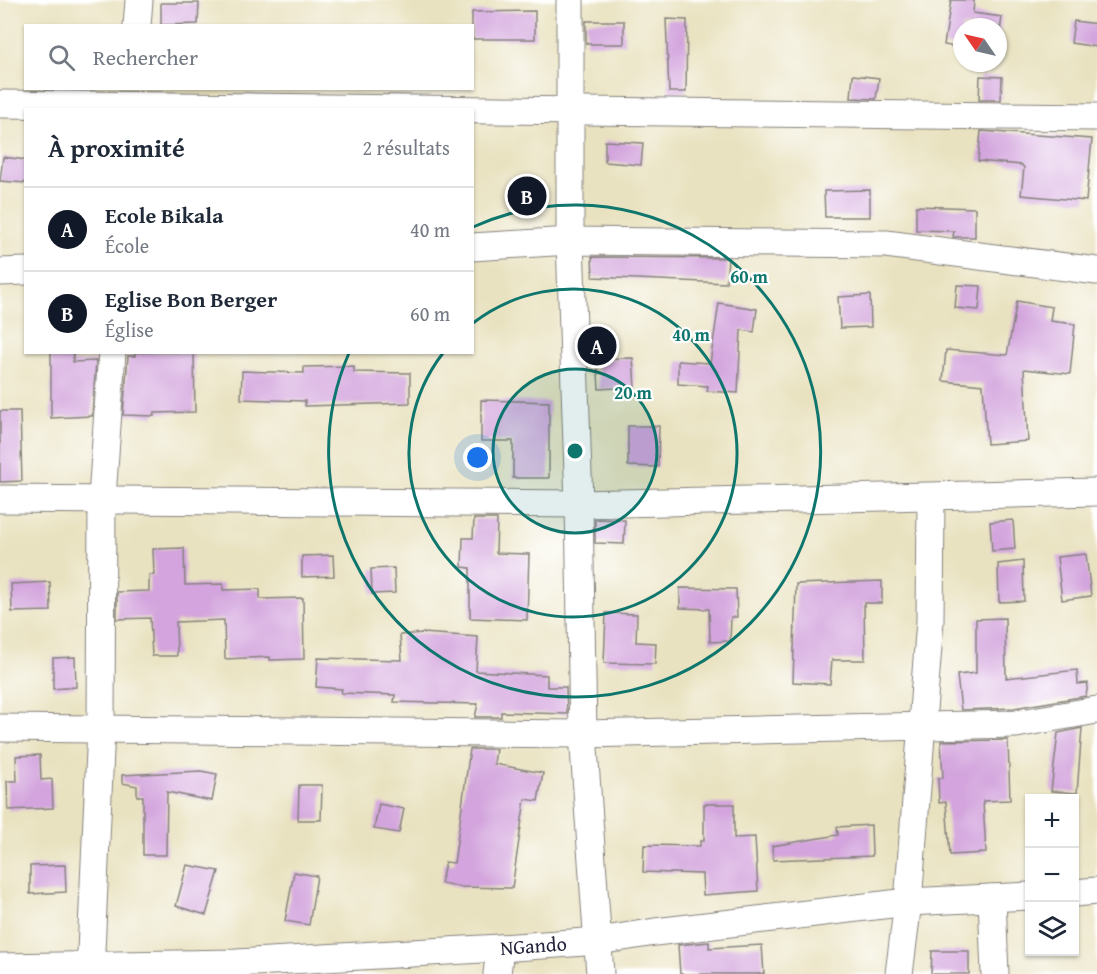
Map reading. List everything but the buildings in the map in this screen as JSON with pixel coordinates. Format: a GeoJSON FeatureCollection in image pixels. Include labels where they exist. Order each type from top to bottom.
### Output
{"type":"FeatureCollection","features":[{"type":"Feature","properties":{"kind":"street"},"geometry":{"type":"LineString","coordinates":[[137,24],[139,0]]}},
{"type":"Feature","properties":{"kind":"street"},"geometry":{"type":"LineString","coordinates":[[570,0],[568,110],[570,241],[579,504],[583,734],[600,974]]}},
{"type":"Feature","properties":{"kind":"street"},"geometry":{"type":"LineString","coordinates":[[0,105],[129,102],[458,108]]}},
{"type":"Feature","properties":{"kind":"street"},"geometry":{"type":"LineString","coordinates":[[474,108],[1097,117]]}},
{"type":"Feature","properties":{"kind":"street"},"geometry":{"type":"LineString","coordinates":[[474,248],[570,241],[885,244],[1097,271]]}},
{"type":"Feature","properties":{"kind":"street"},"geometry":{"type":"LineString","coordinates":[[0,272],[24,271]]}},
{"type":"Feature","properties":{"kind":"street"},"geometry":{"type":"LineString","coordinates":[[91,970],[101,728],[102,498],[112,354]]}},
{"type":"Feature","properties":{"kind":"street"},"geometry":{"type":"LineString","coordinates":[[0,499],[102,498],[579,504],[1097,492]]}},
{"type":"Feature","properties":{"kind":"street"},"geometry":{"type":"LineString","coordinates":[[899,974],[908,902],[930,621],[931,497]]}},
{"type":"Feature","properties":{"kind":"street"},"geometry":{"type":"LineString","coordinates":[[0,728],[583,734],[1026,724],[1097,710]]}},
{"type":"Feature","properties":{"kind":"street"},"geometry":{"type":"LineString","coordinates":[[1079,893],[1097,891]]}},
{"type":"Feature","properties":{"kind":"street","name":"NGando"},"geometry":{"type":"LineString","coordinates":[[0,967],[91,970],[236,963],[498,961],[655,932],[908,902],[1025,896]]}},
{"type":"Feature","properties":{"kind":"street"},"geometry":{"type":"LineString","coordinates":[[992,898],[995,974]]}},
{"type":"Feature","properties":{"kind":"place","name":"Eglise Bon Berger"},"geometry":{"type":"Point","coordinates":[527,196]}},
{"type":"Feature","properties":{"kind":"place","name":"Ecole Bikala"},"geometry":{"type":"Point","coordinates":[597,346]}}]}
